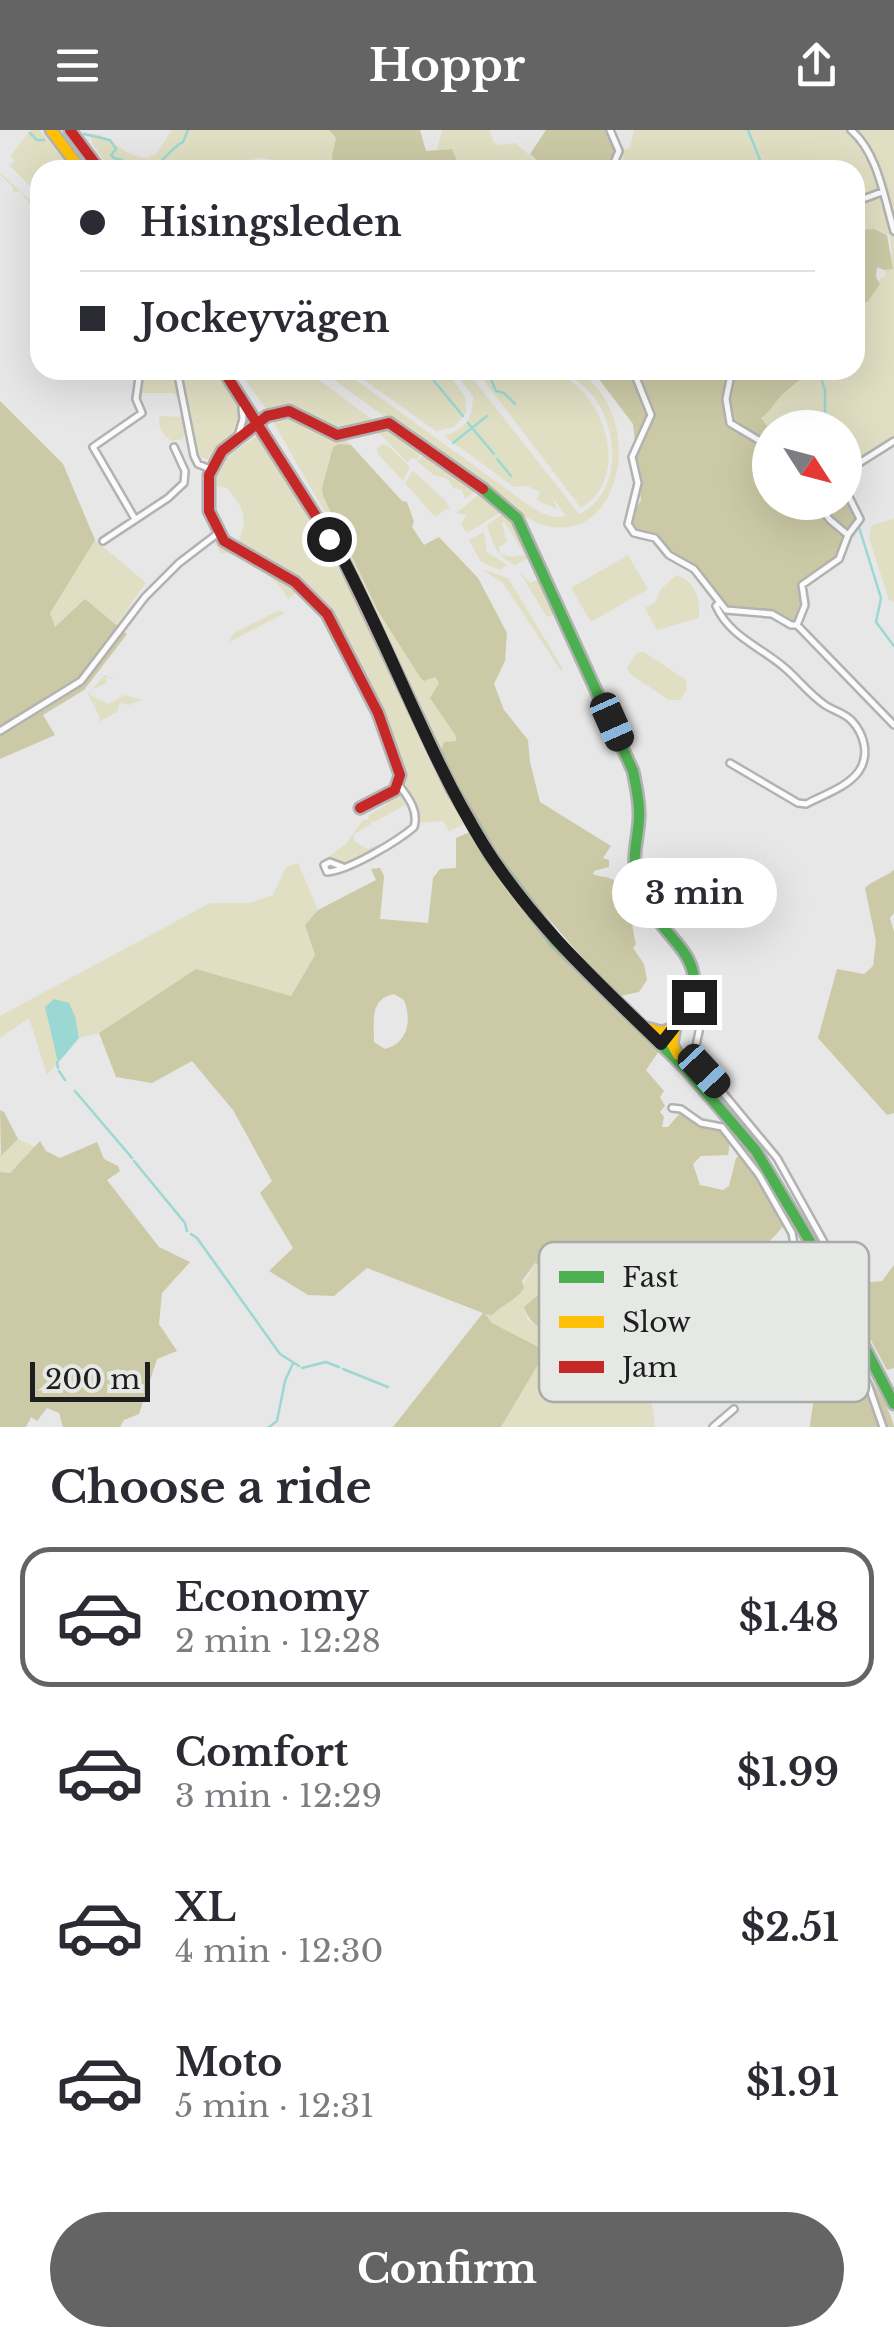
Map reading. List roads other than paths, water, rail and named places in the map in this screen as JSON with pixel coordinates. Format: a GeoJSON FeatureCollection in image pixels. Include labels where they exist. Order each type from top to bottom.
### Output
{"type":"FeatureCollection","features":[{"type":"Feature","properties":{"kind":"main road"},"geometry":{"type":"LineString","coordinates":[[60,130],[82,160]]}},
{"type":"Feature","properties":{"kind":"main road"},"geometry":{"type":"LineString","coordinates":[[233,380],[334,542],[452,789],[482,842],[556,942],[682,1065],[756,1151],[808,1242]]}},
{"type":"Feature","properties":{"kind":"main road"},"geometry":{"type":"LineString","coordinates":[[360,808],[399,785],[400,775],[344,642],[327,614],[294,582],[217,534],[208,511],[210,469],[219,454],[276,412],[294,412],[340,435],[353,434],[380,422],[389,423],[482,488],[517,518],[633,772],[639,811],[634,868],[640,894],[692,966],[697,989],[691,1008],[661,1044]]}},
{"type":"Feature","properties":{"kind":"main road"},"geometry":{"type":"LineString","coordinates":[[643,1026],[661,1032],[675,1028]]}},
{"type":"Feature","properties":{"kind":"main road"},"geometry":{"type":"LineString","coordinates":[[675,1028],[672,1044],[682,1065]]}},
{"type":"Feature","properties":{"kind":"main road"},"geometry":{"type":"LineString","coordinates":[[869,1356],[894,1404]]}},
{"type":"Feature","properties":{"kind":"street"},"geometry":{"type":"LineString","coordinates":[[610,130],[619,151],[615,160]]}},
{"type":"Feature","properties":{"kind":"street"},"geometry":{"type":"LineString","coordinates":[[851,130],[868,150],[894,231]]}},
{"type":"Feature","properties":{"kind":"street"},"geometry":{"type":"LineString","coordinates":[[865,198],[882,192]]}},
{"type":"Feature","properties":{"kind":"street"},"geometry":{"type":"LineString","coordinates":[[135,519],[93,447],[142,413],[136,399],[139,380]]}},
{"type":"Feature","properties":{"kind":"street"},"geometry":{"type":"LineString","coordinates":[[180,380],[194,456],[198,464],[210,469]]}},
{"type":"Feature","properties":{"kind":"street"},"geometry":{"type":"LineString","coordinates":[[230,380],[243,415],[234,440]]}},
{"type":"Feature","properties":{"kind":"street"},"geometry":{"type":"LineString","coordinates":[[637,380],[651,415],[632,457],[638,482],[628,524],[634,533],[656,538],[669,555],[694,568],[730,612],[772,614],[791,625],[797,624]]}},
{"type":"Feature","properties":{"kind":"street"},"geometry":{"type":"LineString","coordinates":[[730,380],[726,405],[730,423],[752,437]]}},
{"type":"Feature","properties":{"kind":"street"},"geometry":{"type":"LineString","coordinates":[[862,461],[894,441]]}},
{"type":"Feature","properties":{"kind":"street"},"geometry":{"type":"LineString","coordinates":[[103,541],[184,483],[185,472],[174,447]]}},
{"type":"Feature","properties":{"kind":"street"},"geometry":{"type":"LineString","coordinates":[[830,520],[848,535]]}},
{"type":"Feature","properties":{"kind":"street"},"geometry":{"type":"LineString","coordinates":[[797,624],[806,605],[802,585],[840,559],[848,535],[859,520]]}},
{"type":"Feature","properties":{"kind":"street"},"geometry":{"type":"LineString","coordinates":[[0,731],[84,678],[140,602],[217,534]]}},
{"type":"Feature","properties":{"kind":"street"},"geometry":{"type":"LineString","coordinates":[[719,603],[716,607],[721,618],[743,639],[786,669],[809,693],[850,718],[866,751],[864,763],[854,776],[806,804],[730,762]]}},
{"type":"Feature","properties":{"kind":"street"},"geometry":{"type":"LineString","coordinates":[[797,624],[894,725]]}},
{"type":"Feature","properties":{"kind":"street"},"geometry":{"type":"LineString","coordinates":[[344,867],[414,827],[416,818],[411,802],[399,785]]}},
{"type":"Feature","properties":{"kind":"street"},"geometry":{"type":"LineString","coordinates":[[697,989],[703,1004],[695,1058],[777,1158],[824,1242]]}},
{"type":"Feature","properties":{"kind":"street"},"geometry":{"type":"LineString","coordinates":[[672,1108],[701,1122],[722,1126],[759,1175],[794,1242]]}},
{"type":"Feature","properties":{"kind":"street"},"geometry":{"type":"LineString","coordinates":[[869,1387],[883,1427]]}},
{"type":"Feature","properties":{"kind":"street"},"geometry":{"type":"LineString","coordinates":[[713,1427],[734,1409]]}},
{"type":"Feature","properties":{"kind":"water"},"geometry":{"type":"Polygon","coordinates":[[[54,999],[69,1003],[79,1038],[58,1063],[45,1007],[54,999]]]}},
{"type":"Feature","properties":{"kind":"waterway"},"geometry":{"type":"LineString","coordinates":[[162,160],[183,142],[188,130]]}},
{"type":"Feature","properties":{"kind":"waterway"},"geometry":{"type":"LineString","coordinates":[[748,130],[760,160]]}},
{"type":"Feature","properties":{"kind":"waterway"},"geometry":{"type":"LineString","coordinates":[[30,133],[37,140],[44,140]]}},
{"type":"Feature","properties":{"kind":"waterway"},"geometry":{"type":"LineString","coordinates":[[84,134],[110,140],[116,149],[111,155],[122,160]]}},
{"type":"Feature","properties":{"kind":"waterway"},"geometry":{"type":"LineString","coordinates":[[433,380],[463,416]]}},
{"type":"Feature","properties":{"kind":"waterway"},"geometry":{"type":"LineString","coordinates":[[491,380],[496,391],[515,404]]}},
{"type":"Feature","properties":{"kind":"waterway"},"geometry":{"type":"LineString","coordinates":[[822,380],[825,410]]}},
{"type":"Feature","properties":{"kind":"waterway"},"geometry":{"type":"LineString","coordinates":[[453,443],[487,416]]}},
{"type":"Feature","properties":{"kind":"waterway"},"geometry":{"type":"LineString","coordinates":[[468,423],[494,454]]}},
{"type":"Feature","properties":{"kind":"waterway"},"geometry":{"type":"LineString","coordinates":[[497,459],[511,476]]}},
{"type":"Feature","properties":{"kind":"waterway"},"geometry":{"type":"LineString","coordinates":[[859,527],[881,598],[876,622],[894,646]]}},
{"type":"Feature","properties":{"kind":"waterway"},"geometry":{"type":"LineString","coordinates":[[57,1062],[58,1068]]}},
{"type":"Feature","properties":{"kind":"waterway"},"geometry":{"type":"LineString","coordinates":[[59,1071],[65,1080]]}},
{"type":"Feature","properties":{"kind":"waterway"},"geometry":{"type":"LineString","coordinates":[[75,1091],[132,1158]]}},
{"type":"Feature","properties":{"kind":"waterway"},"geometry":{"type":"LineString","coordinates":[[134,1161],[185,1223],[187,1231]]}},
{"type":"Feature","properties":{"kind":"waterway"},"geometry":{"type":"LineString","coordinates":[[191,1234],[280,1354],[299,1366]]}},
{"type":"Feature","properties":{"kind":"waterway"},"geometry":{"type":"LineString","coordinates":[[302,1368],[326,1362],[339,1367]]}},
{"type":"Feature","properties":{"kind":"waterway"},"geometry":{"type":"LineString","coordinates":[[269,1427],[277,1421],[293,1363]]}},
{"type":"Feature","properties":{"kind":"waterway"},"geometry":{"type":"LineString","coordinates":[[343,1369],[388,1387]]}}]}
